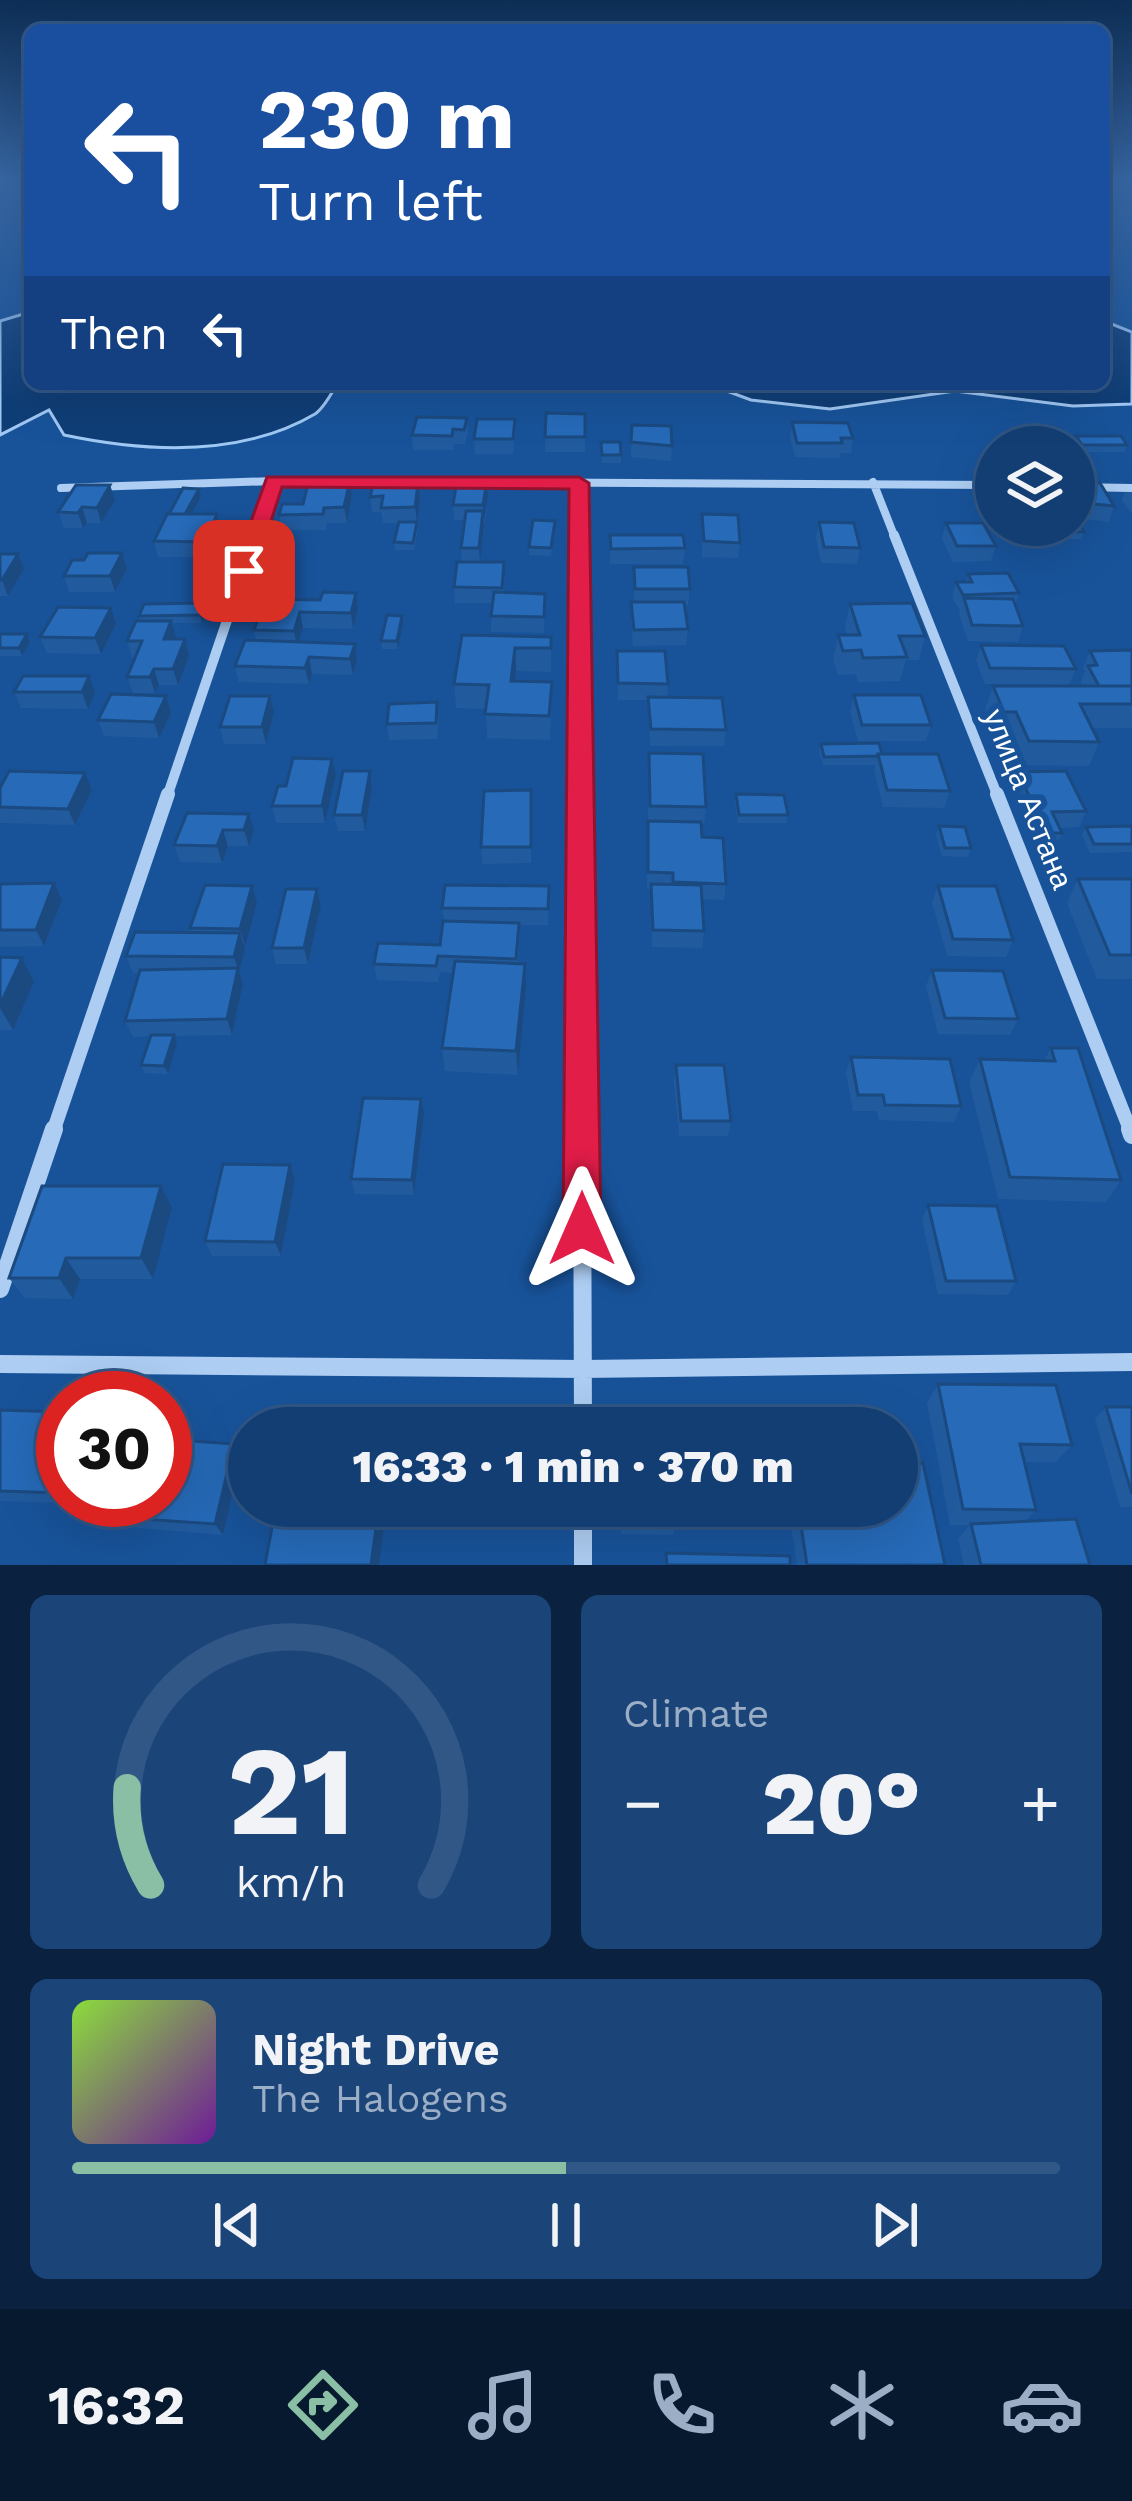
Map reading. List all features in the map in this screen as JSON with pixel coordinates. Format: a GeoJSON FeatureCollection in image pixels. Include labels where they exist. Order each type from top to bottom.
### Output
{"type":"FeatureCollection","features":[{"type":"Feature","properties":{"kind":"street"},"geometry":{"type":"LineString","coordinates":[[0,1289],[274,481]]}},
{"type":"Feature","properties":{"kind":"street"},"geometry":{"type":"LineString","coordinates":[[61,488],[274,481],[975,484]]}},
{"type":"Feature","properties":{"kind":"street","name":"улица Астана"},"geometry":{"type":"LineString","coordinates":[[873,482],[1132,1136]]}},
{"type":"Feature","properties":{"kind":"street"},"geometry":{"type":"LineString","coordinates":[[579,483],[583,1407]]}},
{"type":"Feature","properties":{"kind":"street"},"geometry":{"type":"LineString","coordinates":[[1095,487],[1132,488]]}},
{"type":"Feature","properties":{"kind":"street"},"geometry":{"type":"LineString","coordinates":[[0,1364],[583,1369],[1132,1362]]}},
{"type":"Feature","properties":{"kind":"street"},"geometry":{"type":"LineString","coordinates":[[583,1527],[584,1565]]}},
{"type":"Feature","properties":{"kind":"water"},"geometry":{"type":"Polygon","coordinates":[[[24,314],[24,390],[333,390],[315,414],[256,438],[224,444],[159,447],[64,435],[49,410],[0,435],[0,321],[24,314]]]}},
{"type":"Feature","properties":{"kind":"water"},"geometry":{"type":"Polygon","coordinates":[[[1110,323],[1132,332],[1132,404],[1073,406],[955,391],[830,409],[751,400],[724,390],[1110,390],[1110,323]]]}},
{"type":"Feature","properties":{"kind":"building"},"geometry":{"type":"Polygon","coordinates":[[[546,413],[585,414],[585,437],[545,437],[546,413]]]}},
{"type":"Feature","properties":{"kind":"building"},"geometry":{"type":"Polygon","coordinates":[[[417,417],[467,418],[464,430],[453,429],[452,436],[412,435],[417,417]]]}},
{"type":"Feature","properties":{"kind":"building"},"geometry":{"type":"Polygon","coordinates":[[[477,419],[515,419],[513,439],[474,439],[477,419]]]}},
{"type":"Feature","properties":{"kind":"building"},"geometry":{"type":"Polygon","coordinates":[[[792,422],[848,423],[853,438],[841,438],[842,443],[797,443],[792,422]]]}},
{"type":"Feature","properties":{"kind":"building"},"geometry":{"type":"Polygon","coordinates":[[[632,425],[671,426],[672,446],[631,442],[632,425]]]}},
{"type":"Feature","properties":{"kind":"building"},"geometry":{"type":"Polygon","coordinates":[[[1095,436],[1121,436],[1127,445],[1095,445],[1095,436]]]}},
{"type":"Feature","properties":{"kind":"building"},"geometry":{"type":"Polygon","coordinates":[[[601,442],[620,442],[621,455],[602,455],[601,442]]]}},
{"type":"Feature","properties":{"kind":"building"},"geometry":{"type":"Polygon","coordinates":[[[309,480],[350,480],[344,507],[324,508],[323,514],[279,515],[282,504],[303,504],[309,480]]]}},
{"type":"Feature","properties":{"kind":"building"},"geometry":{"type":"Polygon","coordinates":[[[457,480],[487,481],[483,505],[453,505],[457,480]]]}},
{"type":"Feature","properties":{"kind":"building"},"geometry":{"type":"Polygon","coordinates":[[[1095,483],[1100,483],[1114,506],[1095,504],[1095,483]]]}},
{"type":"Feature","properties":{"kind":"building"},"geometry":{"type":"Polygon","coordinates":[[[418,484],[415,507],[381,508],[383,496],[370,497],[373,485],[418,484]]]}},
{"type":"Feature","properties":{"kind":"building"},"geometry":{"type":"Polygon","coordinates":[[[76,485],[110,485],[97,508],[58,512],[76,485]]]}},
{"type":"Feature","properties":{"kind":"building"},"geometry":{"type":"Polygon","coordinates":[[[183,488],[199,489],[185,514],[169,514],[183,488]]]}},
{"type":"Feature","properties":{"kind":"building"},"geometry":{"type":"Polygon","coordinates":[[[466,511],[483,511],[479,548],[461,548],[466,511]]]}},
{"type":"Feature","properties":{"kind":"building"},"geometry":{"type":"Polygon","coordinates":[[[167,514],[217,514],[205,542],[154,541],[167,514]]]}},
{"type":"Feature","properties":{"kind":"building"},"geometry":{"type":"Polygon","coordinates":[[[702,514],[738,515],[740,543],[704,541],[702,514]]]}},
{"type":"Feature","properties":{"kind":"building"},"geometry":{"type":"Polygon","coordinates":[[[533,520],[555,521],[551,548],[529,547],[533,520]]]}},
{"type":"Feature","properties":{"kind":"building"},"geometry":{"type":"Polygon","coordinates":[[[399,522],[417,522],[413,543],[394,542],[399,522]]]}},
{"type":"Feature","properties":{"kind":"building"},"geometry":{"type":"Polygon","coordinates":[[[819,522],[854,523],[860,548],[824,547],[819,522]]]}},
{"type":"Feature","properties":{"kind":"building"},"geometry":{"type":"Polygon","coordinates":[[[946,523],[975,523],[975,546],[957,546],[946,523]]]}},
{"type":"Feature","properties":{"kind":"building"},"geometry":{"type":"Polygon","coordinates":[[[610,535],[683,535],[685,548],[611,549],[610,535]]]}},
{"type":"Feature","properties":{"kind":"building"},"geometry":{"type":"Polygon","coordinates":[[[88,553],[122,553],[110,576],[64,576],[72,560],[84,560],[88,553]]]}},
{"type":"Feature","properties":{"kind":"building"},"geometry":{"type":"Polygon","coordinates":[[[0,554],[18,554],[2,580],[0,580],[0,554]]]}},
{"type":"Feature","properties":{"kind":"building"},"geometry":{"type":"Polygon","coordinates":[[[457,562],[504,562],[502,588],[454,587],[457,562]]]}},
{"type":"Feature","properties":{"kind":"building"},"geometry":{"type":"Polygon","coordinates":[[[634,567],[688,567],[690,589],[635,589],[634,567]]]}},
{"type":"Feature","properties":{"kind":"building"},"geometry":{"type":"Polygon","coordinates":[[[1008,573],[1019,593],[963,595],[956,582],[972,582],[968,574],[1008,573]]]}},
{"type":"Feature","properties":{"kind":"building"},"geometry":{"type":"Polygon","coordinates":[[[323,592],[356,593],[351,613],[300,612],[294,631],[254,630],[265,599],[320,600],[323,592]]]}},
{"type":"Feature","properties":{"kind":"building"},"geometry":{"type":"Polygon","coordinates":[[[494,592],[545,594],[544,617],[491,616],[494,592]]]}},
{"type":"Feature","properties":{"kind":"building"},"geometry":{"type":"Polygon","coordinates":[[[964,598],[1013,599],[1023,626],[972,625],[964,598]]]}},
{"type":"Feature","properties":{"kind":"building"},"geometry":{"type":"Polygon","coordinates":[[[631,602],[684,602],[688,629],[634,630],[631,602]]]}},
{"type":"Feature","properties":{"kind":"building"},"geometry":{"type":"Polygon","coordinates":[[[204,603],[200,615],[139,616],[144,604],[204,603]]]}},
{"type":"Feature","properties":{"kind":"building"},"geometry":{"type":"Polygon","coordinates":[[[912,603],[925,636],[899,636],[907,657],[863,658],[861,650],[843,651],[838,635],[860,635],[850,604],[912,603]]]}},
{"type":"Feature","properties":{"kind":"building"},"geometry":{"type":"Polygon","coordinates":[[[58,607],[111,608],[95,638],[40,637],[58,607]]]}},
{"type":"Feature","properties":{"kind":"building"},"geometry":{"type":"Polygon","coordinates":[[[387,615],[402,616],[397,641],[381,641],[387,615]]]}},
{"type":"Feature","properties":{"kind":"building"},"geometry":{"type":"Polygon","coordinates":[[[136,621],[171,621],[164,639],[185,639],[173,669],[154,669],[150,677],[127,677],[142,641],[127,641],[136,621]]]}},
{"type":"Feature","properties":{"kind":"building"},"geometry":{"type":"Polygon","coordinates":[[[0,634],[27,634],[19,648],[0,648],[0,634]]]}},
{"type":"Feature","properties":{"kind":"building"},"geometry":{"type":"Polygon","coordinates":[[[462,635],[551,637],[551,648],[515,648],[511,681],[552,682],[549,716],[485,714],[489,685],[454,684],[462,635]]]}},
{"type":"Feature","properties":{"kind":"building"},"geometry":{"type":"Polygon","coordinates":[[[245,640],[355,644],[350,659],[309,657],[305,668],[235,666],[245,640]]]}},
{"type":"Feature","properties":{"kind":"building"},"geometry":{"type":"Polygon","coordinates":[[[981,645],[1064,646],[1076,669],[990,668],[981,645]]]}},
{"type":"Feature","properties":{"kind":"building"},"geometry":{"type":"Polygon","coordinates":[[[1132,650],[1132,686],[1099,686],[1088,666],[1097,665],[1090,651],[1132,650]]]}},
{"type":"Feature","properties":{"kind":"building"},"geometry":{"type":"Polygon","coordinates":[[[617,651],[665,651],[668,684],[618,683],[617,651]]]}},
{"type":"Feature","properties":{"kind":"building"},"geometry":{"type":"Polygon","coordinates":[[[23,676],[89,676],[82,692],[14,692],[23,676]]]}},
{"type":"Feature","properties":{"kind":"building"},"geometry":{"type":"Polygon","coordinates":[[[993,686],[1132,686],[1132,704],[1080,704],[1099,742],[1029,741],[1016,712],[1004,712],[993,686]]]}},
{"type":"Feature","properties":{"kind":"building"},"geometry":{"type":"Polygon","coordinates":[[[111,694],[166,696],[154,722],[98,720],[111,694]]]}},
{"type":"Feature","properties":{"kind":"building"},"geometry":{"type":"Polygon","coordinates":[[[854,695],[921,695],[931,725],[862,725],[854,695]]]}},
{"type":"Feature","properties":{"kind":"building"},"geometry":{"type":"Polygon","coordinates":[[[230,696],[270,696],[262,727],[220,727],[230,696]]]}},
{"type":"Feature","properties":{"kind":"building"},"geometry":{"type":"Polygon","coordinates":[[[648,697],[722,698],[726,730],[651,729],[648,697]]]}},
{"type":"Feature","properties":{"kind":"building"},"geometry":{"type":"Polygon","coordinates":[[[437,702],[436,723],[387,724],[389,704],[437,702]]]}},
{"type":"Feature","properties":{"kind":"building"},"geometry":{"type":"Polygon","coordinates":[[[879,743],[882,754],[878,756],[824,757],[821,744],[879,743]]]}},
{"type":"Feature","properties":{"kind":"building"},"geometry":{"type":"Polygon","coordinates":[[[649,753],[703,754],[706,807],[650,806],[649,753]]]}},
{"type":"Feature","properties":{"kind":"building"},"geometry":{"type":"Polygon","coordinates":[[[878,754],[938,754],[950,791],[887,790],[878,754]]]}},
{"type":"Feature","properties":{"kind":"building"},"geometry":{"type":"Polygon","coordinates":[[[293,758],[332,759],[322,806],[272,806],[278,786],[286,786],[293,758]]]}},
{"type":"Feature","properties":{"kind":"building"},"geometry":{"type":"Polygon","coordinates":[[[9,771],[85,773],[68,809],[0,807],[0,788],[9,771]]]}},
{"type":"Feature","properties":{"kind":"building"},"geometry":{"type":"Polygon","coordinates":[[[343,771],[370,771],[362,815],[334,815],[343,771]]]}},
{"type":"Feature","properties":{"kind":"building"},"geometry":{"type":"Polygon","coordinates":[[[1066,771],[1086,811],[1052,812],[1062,833],[1046,833],[1018,772],[1066,771]]]}},
{"type":"Feature","properties":{"kind":"building"},"geometry":{"type":"Polygon","coordinates":[[[531,790],[531,847],[481,847],[484,791],[531,790]]]}},
{"type":"Feature","properties":{"kind":"building"},"geometry":{"type":"Polygon","coordinates":[[[736,794],[784,795],[788,815],[739,815],[736,794]]]}},
{"type":"Feature","properties":{"kind":"building"},"geometry":{"type":"Polygon","coordinates":[[[187,813],[249,814],[244,830],[223,830],[217,846],[174,845],[187,813]]]}},
{"type":"Feature","properties":{"kind":"building"},"geometry":{"type":"Polygon","coordinates":[[[648,821],[701,822],[702,837],[723,838],[726,884],[673,882],[673,873],[648,872],[648,821]]]}},
{"type":"Feature","properties":{"kind":"building"},"geometry":{"type":"Polygon","coordinates":[[[939,826],[965,827],[971,848],[945,848],[939,826]]]}},
{"type":"Feature","properties":{"kind":"building"},"geometry":{"type":"Polygon","coordinates":[[[1132,826],[1132,844],[1094,844],[1086,827],[1132,826]]]}},
{"type":"Feature","properties":{"kind":"building"},"geometry":{"type":"Polygon","coordinates":[[[1078,879],[1132,879],[1132,955],[1110,955],[1078,879]]]}},
{"type":"Feature","properties":{"kind":"building"},"geometry":{"type":"Polygon","coordinates":[[[54,883],[36,930],[0,930],[0,884],[54,883]]]}},
{"type":"Feature","properties":{"kind":"building"},"geometry":{"type":"Polygon","coordinates":[[[651,884],[701,885],[704,931],[653,930],[651,884]]]}},
{"type":"Feature","properties":{"kind":"building"},"geometry":{"type":"Polygon","coordinates":[[[205,885],[252,886],[240,929],[190,928],[205,885]]]}},
{"type":"Feature","properties":{"kind":"building"},"geometry":{"type":"Polygon","coordinates":[[[445,885],[549,886],[548,909],[442,908],[445,885]]]}},
{"type":"Feature","properties":{"kind":"building"},"geometry":{"type":"Polygon","coordinates":[[[938,886],[996,886],[1013,940],[953,939],[938,886]]]}},
{"type":"Feature","properties":{"kind":"building"},"geometry":{"type":"Polygon","coordinates":[[[286,889],[317,889],[304,948],[272,948],[286,889]]]}},
{"type":"Feature","properties":{"kind":"building"},"geometry":{"type":"Polygon","coordinates":[[[443,921],[519,923],[516,959],[438,956],[436,966],[374,964],[378,943],[440,945],[443,921]]]}},
{"type":"Feature","properties":{"kind":"building"},"geometry":{"type":"Polygon","coordinates":[[[135,932],[240,933],[234,957],[126,956],[135,932]]]}},
{"type":"Feature","properties":{"kind":"building"},"geometry":{"type":"Polygon","coordinates":[[[0,957],[22,958],[0,1005],[0,957]]]}},
{"type":"Feature","properties":{"kind":"building"},"geometry":{"type":"Polygon","coordinates":[[[455,961],[525,964],[516,1051],[442,1048],[455,961]]]}},
{"type":"Feature","properties":{"kind":"building"},"geometry":{"type":"Polygon","coordinates":[[[238,968],[227,1019],[125,1021],[140,970],[238,968]]]}},
{"type":"Feature","properties":{"kind":"building"},"geometry":{"type":"Polygon","coordinates":[[[932,970],[1003,971],[1018,1019],[945,1018],[932,970]]]}},
{"type":"Feature","properties":{"kind":"building"},"geometry":{"type":"Polygon","coordinates":[[[151,1035],[174,1035],[164,1066],[141,1065],[151,1035]]]}},
{"type":"Feature","properties":{"kind":"building"},"geometry":{"type":"Polygon","coordinates":[[[1051,1048],[1078,1048],[1121,1180],[1010,1177],[980,1059],[1055,1061],[1051,1048]]]}},
{"type":"Feature","properties":{"kind":"building"},"geometry":{"type":"Polygon","coordinates":[[[851,1057],[950,1059],[961,1106],[885,1105],[883,1095],[858,1095],[851,1057]]]}},
{"type":"Feature","properties":{"kind":"building"},"geometry":{"type":"Polygon","coordinates":[[[676,1065],[724,1065],[731,1121],[681,1121],[676,1065]]]}},
{"type":"Feature","properties":{"kind":"building"},"geometry":{"type":"Polygon","coordinates":[[[363,1098],[421,1099],[412,1180],[351,1179],[363,1098]]]}},
{"type":"Feature","properties":{"kind":"building"},"geometry":{"type":"Polygon","coordinates":[[[223,1164],[290,1165],[275,1242],[205,1241],[223,1164]]]}},
{"type":"Feature","properties":{"kind":"building"},"geometry":{"type":"Polygon","coordinates":[[[42,1186],[161,1186],[141,1258],[66,1258],[59,1278],[9,1278],[42,1186]]]}},
{"type":"Feature","properties":{"kind":"building"},"geometry":{"type":"Polygon","coordinates":[[[928,1205],[997,1206],[1016,1281],[946,1281],[928,1205]]]}},
{"type":"Feature","properties":{"kind":"building"},"geometry":{"type":"Polygon","coordinates":[[[938,1384],[1056,1385],[1072,1445],[1020,1444],[1036,1510],[963,1509],[938,1384]]]}},
{"type":"Feature","properties":{"kind":"building"},"geometry":{"type":"Polygon","coordinates":[[[1106,1407],[1132,1407],[1132,1494],[1106,1407]]]}},
{"type":"Feature","properties":{"kind":"building"},"geometry":{"type":"Polygon","coordinates":[[[0,1410],[36,1411],[36,1492],[0,1491],[0,1410]]]}},
{"type":"Feature","properties":{"kind":"building"},"geometry":{"type":"Polygon","coordinates":[[[192,1441],[228,1444],[228,1469],[215,1524],[192,1522],[192,1441]]]}},
{"type":"Feature","properties":{"kind":"building"},"geometry":{"type":"Polygon","coordinates":[[[918,1463],[923,1463],[945,1565],[807,1565],[801,1527],[918,1527],[918,1463]]]}},
{"type":"Feature","properties":{"kind":"building"},"geometry":{"type":"Polygon","coordinates":[[[1076,1519],[1090,1565],[981,1565],[971,1524],[1076,1519]]]}},
{"type":"Feature","properties":{"kind":"building"},"geometry":{"type":"Polygon","coordinates":[[[272,1527],[376,1527],[371,1565],[265,1565],[272,1527]]]}},
{"type":"Feature","properties":{"kind":"building"},"geometry":{"type":"Polygon","coordinates":[[[666,1553],[790,1556],[790,1565],[667,1565],[666,1553]]]}},
{"type":"Feature","properties":{"kind":"route"},"geometry":{"type":"LineString","coordinates":[[244,571],[274,481],[579,483],[582,1229]]}}]}
